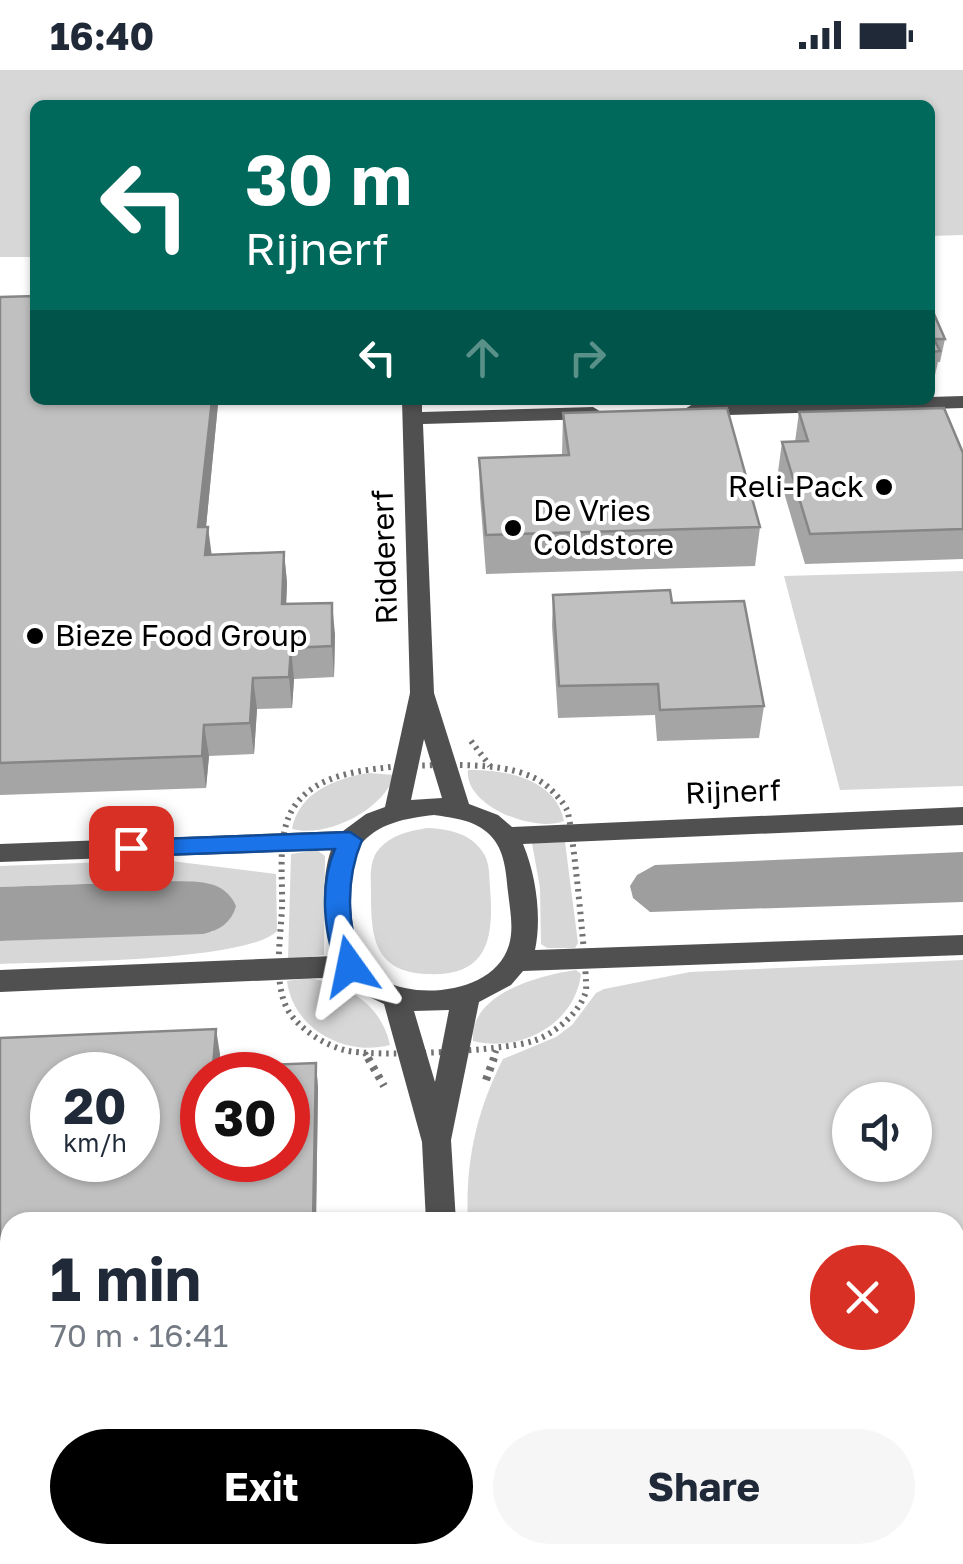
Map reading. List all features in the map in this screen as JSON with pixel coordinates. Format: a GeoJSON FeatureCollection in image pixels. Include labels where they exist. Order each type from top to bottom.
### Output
{"type":"FeatureCollection","features":[{"type":"Feature","properties":{"kind":"street"},"geometry":{"type":"LineString","coordinates":[[935,403],[963,402]]}},
{"type":"Feature","properties":{"kind":"street"},"geometry":{"type":"LineString","coordinates":[[668,411],[865,405]]}},
{"type":"Feature","properties":{"kind":"street","name":"Riddererf"},"geometry":{"type":"LineString","coordinates":[[458,809],[422,693],[413,409],[610,412]]}},
{"type":"Feature","properties":{"kind":"street","name":"Riddererf"},"geometry":{"type":"LineString","coordinates":[[397,810],[422,693]]}},
{"type":"Feature","properties":{"kind":"street"},"geometry":{"type":"LineString","coordinates":[[434,806],[458,809],[481,817],[505,836],[519,860],[526,934],[517,961],[493,984],[466,996],[421,1002],[396,996],[376,987],[350,966],[340,940],[339,866],[350,840],[370,823],[397,810],[434,806]]}},
{"type":"Feature","properties":{"kind":"street","name":"Rijnerf"},"geometry":{"type":"LineString","coordinates":[[505,836],[963,816]]}},
{"type":"Feature","properties":{"kind":"street"},"geometry":{"type":"LineString","coordinates":[[0,853],[350,840]]}},
{"type":"Feature","properties":{"kind":"street"},"geometry":{"type":"LineString","coordinates":[[517,961],[963,945]]}},
{"type":"Feature","properties":{"kind":"street"},"geometry":{"type":"LineString","coordinates":[[0,981],[350,966]]}},
{"type":"Feature","properties":{"kind":"street"},"geometry":{"type":"LineString","coordinates":[[396,996],[437,1142]]}},
{"type":"Feature","properties":{"kind":"street"},"geometry":{"type":"LineString","coordinates":[[440,1212],[437,1142],[466,996]]}},
{"type":"Feature","properties":{"kind":"path"},"geometry":{"type":"LineString","coordinates":[[446,767],[500,767],[531,776],[560,798],[568,811],[586,990],[579,1006],[552,1033],[516,1046],[365,1053],[343,1050],[306,1032],[287,1009],[281,970],[284,842],[291,810],[326,780],[369,769],[446,767]]}},
{"type":"Feature","properties":{"kind":"shaded area"},"geometry":{"type":"Polygon","coordinates":[[[0,70],[963,70],[963,235],[935,236],[935,100],[30,100],[30,257],[0,257],[0,70]]]}},
{"type":"Feature","properties":{"kind":"shaded area"},"geometry":{"type":"Polygon","coordinates":[[[963,571],[963,786],[840,790],[784,576],[963,571]]]}},
{"type":"Feature","properties":{"kind":"shaded area"},"geometry":{"type":"Polygon","coordinates":[[[468,770],[527,779],[551,795],[564,821],[536,823],[503,814],[477,795],[468,770]]]}},
{"type":"Feature","properties":{"kind":"shaded area"},"geometry":{"type":"Polygon","coordinates":[[[369,773],[395,775],[366,810],[337,825],[306,831],[292,829],[302,805],[311,796],[332,783],[369,773]]]}},
{"type":"Feature","properties":{"kind":"shaded area"},"geometry":{"type":"Polygon","coordinates":[[[428,828],[465,836],[485,855],[489,868],[491,922],[483,950],[464,969],[448,973],[409,972],[395,966],[379,948],[372,923],[371,874],[375,855],[391,839],[428,828]]]}},
{"type":"Feature","properties":{"kind":"shaded area"},"geometry":{"type":"Polygon","coordinates":[[[565,842],[578,943],[575,948],[547,948],[541,944],[540,888],[532,843],[565,842]]]}},
{"type":"Feature","properties":{"kind":"shaded area"},"geometry":{"type":"Polygon","coordinates":[[[317,850],[325,856],[324,955],[288,960],[291,854],[317,850]]]}},
{"type":"Feature","properties":{"kind":"shaded area"},"geometry":{"type":"Polygon","coordinates":[[[963,852],[963,902],[650,912],[633,898],[630,886],[637,875],[655,865],[963,852]]]}},
{"type":"Feature","properties":{"kind":"shaded area"},"geometry":{"type":"Polygon","coordinates":[[[163,860],[276,874],[277,931],[259,941],[189,955],[0,964],[0,941],[213,932],[169,881],[0,887],[0,866],[163,860]]]}},
{"type":"Feature","properties":{"kind":"shaded area"},"geometry":{"type":"Polygon","coordinates":[[[169,881],[216,886],[231,897],[236,906],[234,912],[224,925],[203,934],[0,941],[0,887],[169,881]]]}},
{"type":"Feature","properties":{"kind":"shaded area"},"geometry":{"type":"Polygon","coordinates":[[[963,960],[963,1212],[468,1212],[474,1139],[503,1059],[556,1037],[572,1025],[596,993],[690,972],[963,960]]]}},
{"type":"Feature","properties":{"kind":"shaded area"},"geometry":{"type":"Polygon","coordinates":[[[576,970],[581,974],[577,992],[557,1020],[543,1031],[509,1043],[473,1041],[482,1010],[495,999],[527,982],[576,970]]]}},
{"type":"Feature","properties":{"kind":"shaded area"},"geometry":{"type":"Polygon","coordinates":[[[309,978],[337,986],[361,999],[379,1018],[390,1045],[373,1048],[339,1043],[310,1026],[291,998],[287,981],[309,978]]]}},
{"type":"Feature","properties":{"kind":"building"},"geometry":{"type":"Polygon","coordinates":[[[30,296],[30,405],[211,405],[198,527],[208,527],[205,555],[284,552],[282,604],[332,603],[332,646],[291,648],[289,677],[253,678],[250,723],[204,725],[202,756],[0,763],[0,297],[30,296]]]}},
{"type":"Feature","properties":{"kind":"building"},"geometry":{"type":"Polygon","coordinates":[[[935,316],[945,339],[935,339],[935,316]]]}},
{"type":"Feature","properties":{"kind":"building"},"geometry":{"type":"Polygon","coordinates":[[[727,408],[760,527],[486,535],[479,458],[569,455],[563,413],[727,408]]]}},
{"type":"Feature","properties":{"kind":"building"},"geometry":{"type":"Polygon","coordinates":[[[944,408],[963,453],[963,529],[810,534],[782,442],[808,441],[799,412],[944,408]]]}},
{"type":"Feature","properties":{"kind":"building"},"geometry":{"type":"Polygon","coordinates":[[[670,590],[672,603],[744,601],[764,706],[660,710],[658,684],[559,686],[553,595],[670,590]]]}},
{"type":"Feature","properties":{"kind":"building"},"geometry":{"type":"Polygon","coordinates":[[[216,1029],[214,1052],[180,1052],[180,1182],[310,1182],[310,1063],[316,1063],[313,1212],[0,1212],[0,1038],[216,1029]]]}},
{"type":"Feature","properties":{"kind":"place","name":"Reli-Pack"},"geometry":{"type":"Point","coordinates":[884,487]}},
{"type":"Feature","properties":{"kind":"place","name":"De Vries Coldstore"},"geometry":{"type":"Point","coordinates":[513,528]}},
{"type":"Feature","properties":{"kind":"place","name":"Bieze Food Group"},"geometry":{"type":"Point","coordinates":[35,636]}},
{"type":"Feature","properties":{"kind":"route"},"geometry":{"type":"LineString","coordinates":[[131,848],[350,840],[339,866],[340,940],[350,966]]}}]}
